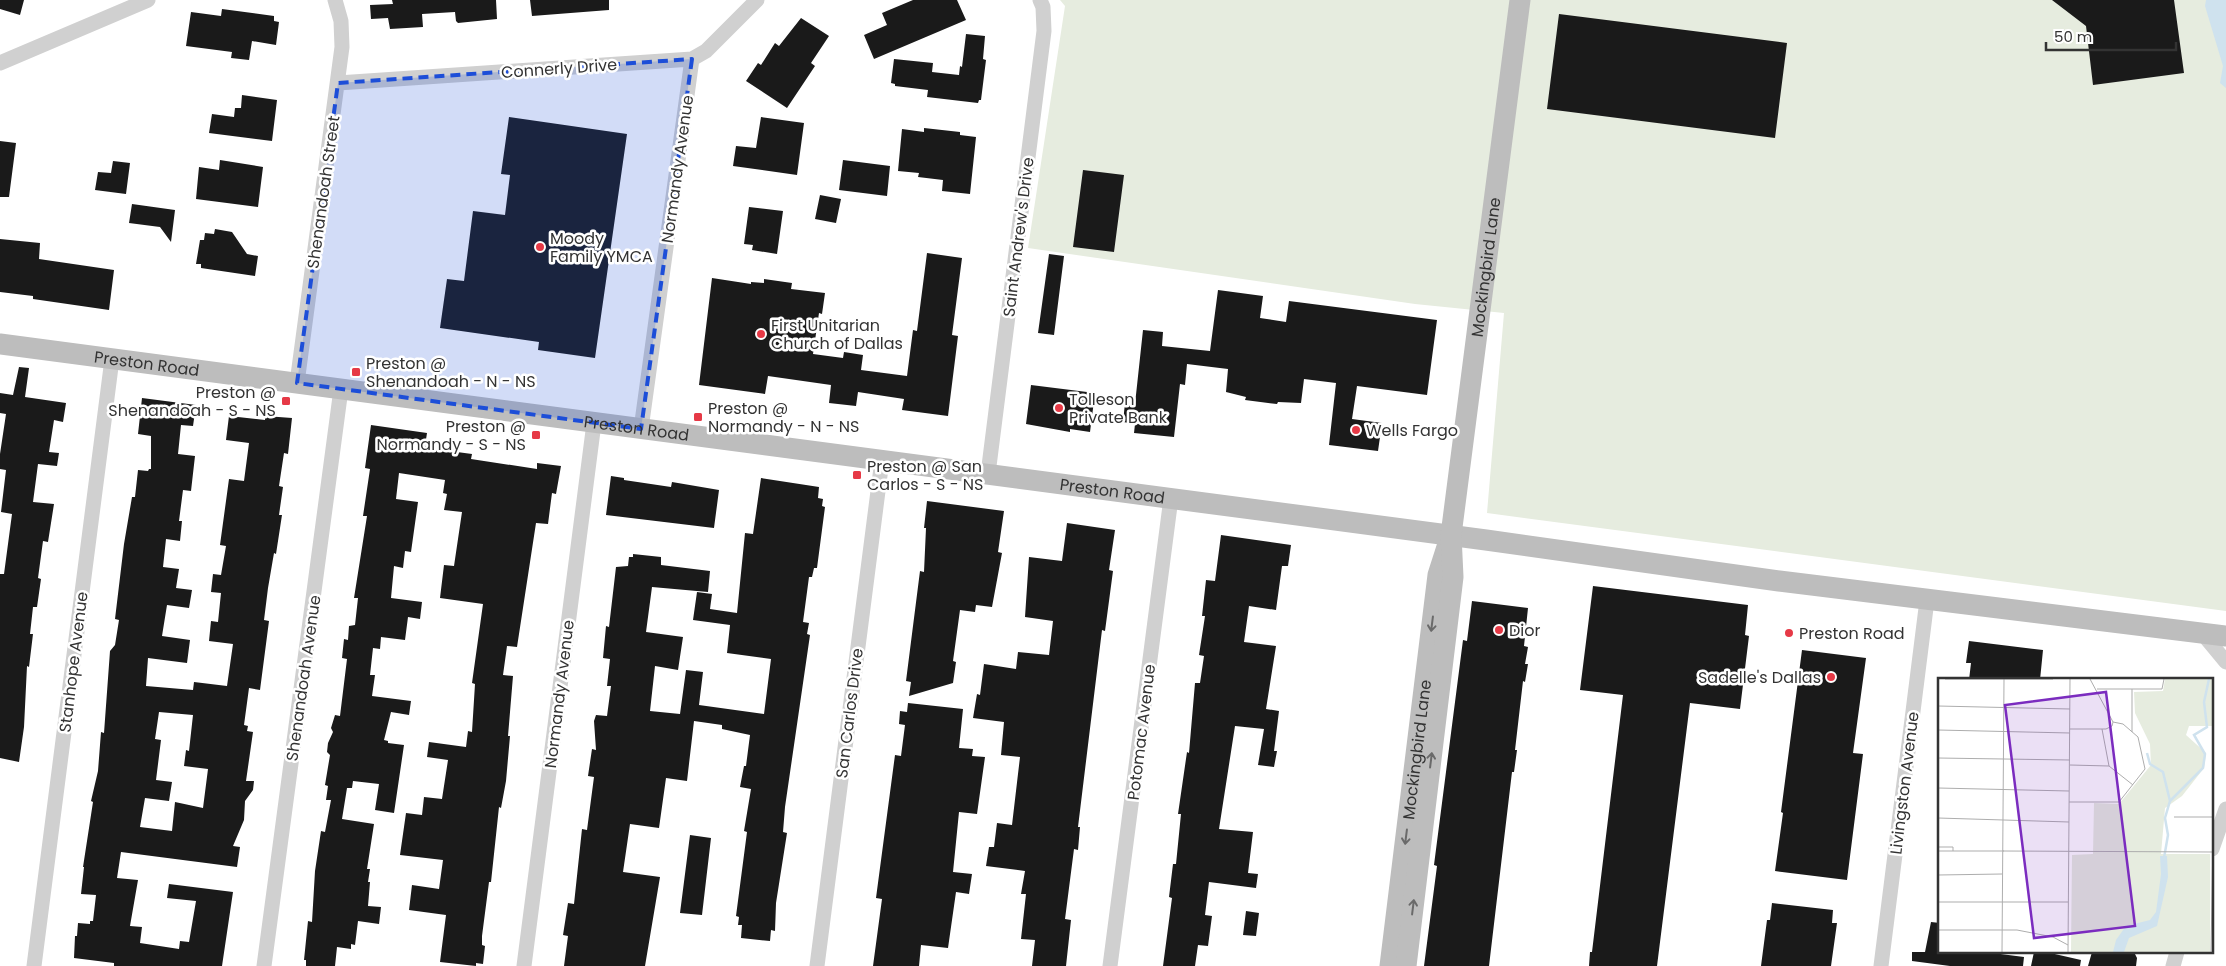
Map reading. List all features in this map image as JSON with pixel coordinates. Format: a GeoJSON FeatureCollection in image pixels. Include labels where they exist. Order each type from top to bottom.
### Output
{"type":"FeatureCollection","features":[{"type":"Feature","properties":{"kind":"main road","name":"Mockingbird Lane"},"geometry":{"type":"LineString","coordinates":[[1406,966],[1409,877],[1420,787],[1438,575],[1452,535],[1520,0]]}},
{"type":"Feature","properties":{"kind":"main road","name":"Preston Road"},"geometry":{"type":"LineString","coordinates":[[0,344],[1452,535],[1779,581],[2226,636]]}},
{"type":"Feature","properties":{"kind":"main road","name":"Mockingbird Lane"},"geometry":{"type":"LineString","coordinates":[[1390,966],[1409,877]]}},
{"type":"Feature","properties":{"kind":"street"},"geometry":{"type":"LineString","coordinates":[[0,63],[148,0]]}},
{"type":"Feature","properties":{"kind":"street","name":"Shenandoah Street"},"geometry":{"type":"LineString","coordinates":[[297,383],[342,47],[341,21],[335,0]]}},
{"type":"Feature","properties":{"kind":"street"},"geometry":{"type":"LineString","coordinates":[[692,59],[706,51],[757,0]]}},
{"type":"Feature","properties":{"kind":"street","name":"Saint Andrew's Drive"},"geometry":{"type":"LineString","coordinates":[[988,474],[1044,31],[1043,7],[1040,0]]}},
{"type":"Feature","properties":{"kind":"street","name":"Connerly Drive"},"geometry":{"type":"LineString","coordinates":[[338,83],[692,59]]}},
{"type":"Feature","properties":{"kind":"street","name":"Normandy Avenue"},"geometry":{"type":"LineString","coordinates":[[641,429],[692,59]]}},
{"type":"Feature","properties":{"kind":"street","name":"Stanhope Avenue"},"geometry":{"type":"LineString","coordinates":[[34,966],[112,359]]}},
{"type":"Feature","properties":{"kind":"street","name":"Shenandoah Avenue"},"geometry":{"type":"LineString","coordinates":[[264,966],[341,389]]}},
{"type":"Feature","properties":{"kind":"street","name":"Normandy Avenue"},"geometry":{"type":"LineString","coordinates":[[524,966],[594,423]]}},
{"type":"Feature","properties":{"kind":"street","name":"San Carlos Drive"},"geometry":{"type":"LineString","coordinates":[[817,966],[882,460]]}},
{"type":"Feature","properties":{"kind":"street","name":"Potomac Avenue"},"geometry":{"type":"LineString","coordinates":[[1110,966],[1171,498]]}},
{"type":"Feature","properties":{"kind":"street","name":"Livingston Avenue"},"geometry":{"type":"LineString","coordinates":[[1882,966],[1928,600]]}},
{"type":"Feature","properties":{"kind":"street"},"geometry":{"type":"LineString","coordinates":[[2202,633],[2226,662]]}},
{"type":"Feature","properties":{"kind":"street"},"geometry":{"type":"LineString","coordinates":[[2214,844],[2226,809]]}},
{"type":"Feature","properties":{"kind":"highlighted area"},"geometry":{"type":"Polygon","coordinates":[[[692,59],[641,429],[297,383],[338,83],[692,59]]]}},
{"type":"Feature","properties":{"kind":"shaded area"},"geometry":{"type":"Polygon","coordinates":[[[1060,0],[2226,0],[2226,611],[1487,513],[1504,313],[1415,304],[1028,248],[1065,6],[1060,0]]]}},
{"type":"Feature","properties":{"kind":"water"},"geometry":{"type":"Polygon","coordinates":[[[2206,0],[2226,0],[2226,88],[2220,83],[2223,66],[2205,6],[2206,0]]]}},
{"type":"Feature","properties":{"kind":"building"},"geometry":{"type":"Polygon","coordinates":[[[0,0],[24,0],[20,15],[0,9],[0,0]]]}},
{"type":"Feature","properties":{"kind":"building"},"geometry":{"type":"Polygon","coordinates":[[[392,0],[496,0],[497,19],[458,23],[455,12],[422,14],[423,27],[390,29],[388,18],[371,19],[370,5],[393,4],[392,0]]]}},
{"type":"Feature","properties":{"kind":"building"},"geometry":{"type":"Polygon","coordinates":[[[530,0],[609,0],[609,10],[532,16],[530,0]]]}},
{"type":"Feature","properties":{"kind":"building"},"geometry":{"type":"Polygon","coordinates":[[[913,0],[957,0],[966,20],[874,59],[864,35],[887,25],[882,13],[913,0]]]}},
{"type":"Feature","properties":{"kind":"building"},"geometry":{"type":"Polygon","coordinates":[[[2052,0],[2174,0],[2184,73],[2093,85],[2086,26],[2052,0]]]}},
{"type":"Feature","properties":{"kind":"building"},"geometry":{"type":"Polygon","coordinates":[[[222,9],[274,16],[274,21],[279,22],[276,45],[252,41],[249,60],[231,58],[232,52],[186,46],[191,12],[221,16],[222,9]]]}},
{"type":"Feature","properties":{"kind":"building"},"geometry":{"type":"Polygon","coordinates":[[[1559,14],[1787,43],[1775,138],[1547,109],[1559,14]]]}},
{"type":"Feature","properties":{"kind":"building"},"geometry":{"type":"Polygon","coordinates":[[[801,18],[829,36],[811,63],[815,66],[787,108],[746,81],[758,63],[761,65],[775,43],[779,46],[801,18]]]}},
{"type":"Feature","properties":{"kind":"building"},"geometry":{"type":"Polygon","coordinates":[[[966,34],[985,36],[983,59],[986,60],[981,100],[978,103],[927,97],[928,90],[895,86],[895,84],[891,83],[894,59],[933,63],[932,72],[959,75],[960,66],[962,67],[966,34]]]}},
{"type":"Feature","properties":{"kind":"building"},"geometry":{"type":"Polygon","coordinates":[[[242,95],[277,100],[272,141],[209,133],[212,114],[234,117],[235,108],[241,108],[242,95]]]}},
{"type":"Feature","properties":{"kind":"building","name":"Moody Family YMCA"},"geometry":{"type":"Polygon","coordinates":[[[509,117],[627,134],[595,358],[538,350],[539,342],[440,328],[447,279],[464,281],[473,211],[505,215],[510,175],[501,174],[509,117]]]}},
{"type":"Feature","properties":{"kind":"building"},"geometry":{"type":"Polygon","coordinates":[[[761,117],[804,123],[797,175],[733,166],[736,146],[756,148],[761,117]]]}},
{"type":"Feature","properties":{"kind":"building"},"geometry":{"type":"Polygon","coordinates":[[[924,128],[960,132],[960,135],[976,137],[970,194],[942,191],[943,180],[918,177],[919,173],[898,171],[902,129],[924,132],[924,128]]]}},
{"type":"Feature","properties":{"kind":"building"},"geometry":{"type":"Polygon","coordinates":[[[0,141],[16,143],[9,197],[0,197],[0,141]]]}},
{"type":"Feature","properties":{"kind":"building"},"geometry":{"type":"Polygon","coordinates":[[[220,160],[263,167],[258,207],[196,199],[199,167],[219,170],[220,160]]]}},
{"type":"Feature","properties":{"kind":"building"},"geometry":{"type":"Polygon","coordinates":[[[843,160],[890,166],[887,196],[839,190],[843,160]]]}},
{"type":"Feature","properties":{"kind":"building"},"geometry":{"type":"Polygon","coordinates":[[[113,161],[130,163],[126,194],[95,190],[98,172],[111,173],[113,161]]]}},
{"type":"Feature","properties":{"kind":"building"},"geometry":{"type":"Polygon","coordinates":[[[1083,170],[1124,175],[1114,252],[1073,247],[1083,170]]]}},
{"type":"Feature","properties":{"kind":"building"},"geometry":{"type":"Polygon","coordinates":[[[820,195],[841,199],[836,223],[815,219],[820,195]]]}},
{"type":"Feature","properties":{"kind":"building"},"geometry":{"type":"Polygon","coordinates":[[[132,204],[175,210],[171,242],[160,227],[129,223],[132,204]]]}},
{"type":"Feature","properties":{"kind":"building"},"geometry":{"type":"Polygon","coordinates":[[[749,207],[783,211],[777,254],[752,250],[753,245],[744,244],[749,207]]]}},
{"type":"Feature","properties":{"kind":"building"},"geometry":{"type":"Polygon","coordinates":[[[215,229],[232,232],[247,254],[258,256],[255,276],[201,268],[201,264],[196,264],[200,240],[204,240],[205,233],[214,234],[215,229]]]}},
{"type":"Feature","properties":{"kind":"building"},"geometry":{"type":"Polygon","coordinates":[[[0,239],[40,243],[39,259],[114,270],[109,310],[33,299],[33,296],[0,292],[0,239]]]}},
{"type":"Feature","properties":{"kind":"building","name":"First Unitarian Church of Dallas"},"geometry":{"type":"Polygon","coordinates":[[[927,253],[962,258],[952,335],[958,336],[948,416],[902,410],[904,399],[858,392],[856,406],[829,403],[831,385],[768,376],[765,394],[699,385],[712,278],[751,284],[751,282],[764,283],[764,279],[792,283],[791,289],[825,293],[822,314],[819,313],[813,354],[843,358],[844,352],[863,355],[861,370],[907,376],[913,330],[917,331],[927,253]]]}},
{"type":"Feature","properties":{"kind":"building"},"geometry":{"type":"Polygon","coordinates":[[[1049,254],[1064,256],[1054,335],[1038,333],[1049,254]]]}},
{"type":"Feature","properties":{"kind":"building"},"geometry":{"type":"Polygon","coordinates":[[[1218,290],[1263,296],[1260,318],[1286,322],[1289,301],[1437,320],[1427,395],[1357,386],[1352,419],[1382,423],[1378,451],[1329,445],[1336,383],[1304,379],[1301,403],[1278,402],[1277,404],[1245,400],[1246,397],[1226,392],[1228,369],[1187,364],[1185,385],[1180,384],[1174,437],[1134,433],[1135,424],[1123,422],[1125,403],[1135,404],[1143,330],[1163,332],[1162,346],[1210,351],[1218,290]]]}},
{"type":"Feature","properties":{"kind":"building"},"geometry":{"type":"Polygon","coordinates":[[[19,367],[29,368],[25,397],[66,403],[63,422],[54,420],[49,452],[59,453],[57,466],[38,464],[33,502],[54,504],[48,542],[43,541],[38,578],[41,579],[37,607],[33,607],[30,634],[33,634],[29,667],[27,666],[24,727],[19,762],[0,758],[0,574],[4,574],[12,514],[1,512],[6,470],[0,469],[0,454],[6,414],[0,413],[0,393],[13,395],[19,367]]]}},
{"type":"Feature","properties":{"kind":"building"},"geometry":{"type":"Polygon","coordinates":[[[1031,385],[1095,393],[1090,432],[1070,429],[1070,432],[1026,424],[1031,385]]]}},
{"type":"Feature","properties":{"kind":"building"},"geometry":{"type":"Polygon","coordinates":[[[142,398],[196,405],[193,426],[181,425],[178,454],[195,456],[191,491],[183,490],[179,521],[182,521],[180,541],[166,539],[163,567],[179,569],[176,588],[192,590],[189,608],[167,605],[162,636],[190,640],[187,663],[148,658],[146,686],[193,690],[194,682],[227,686],[233,644],[209,641],[211,621],[218,622],[221,593],[211,592],[213,574],[221,575],[226,546],[220,545],[229,479],[244,481],[249,443],[226,440],[229,416],[265,420],[265,416],[292,418],[288,454],[284,453],[279,486],[283,487],[279,515],[282,515],[268,588],[264,620],[269,621],[260,690],[249,688],[244,725],[248,726],[247,731],[253,732],[246,781],[254,781],[253,790],[245,801],[244,820],[233,846],[240,847],[237,867],[121,852],[117,878],[138,880],[130,926],[142,927],[140,943],[179,949],[180,941],[189,942],[196,901],[167,898],[169,884],[233,892],[222,966],[114,966],[114,963],[74,958],[75,936],[77,936],[78,923],[90,924],[90,921],[93,921],[96,895],[81,894],[83,867],[93,802],[91,801],[98,771],[101,732],[104,733],[110,651],[115,645],[119,620],[115,619],[124,544],[132,497],[135,497],[138,470],[148,471],[151,469],[151,436],[138,434],[142,398]],[[159,712],[155,739],[161,740],[156,780],[172,782],[169,801],[145,798],[140,827],[172,831],[175,802],[203,808],[208,769],[184,766],[186,750],[189,751],[193,715],[159,712]]]}},
{"type":"Feature","properties":{"kind":"building"},"geometry":{"type":"Polygon","coordinates":[[[371,425],[427,433],[425,446],[457,449],[457,452],[472,454],[471,459],[537,469],[537,463],[561,466],[556,494],[552,493],[548,524],[536,523],[517,647],[507,646],[503,675],[513,676],[506,781],[501,808],[499,807],[491,882],[489,882],[482,936],[482,945],[485,946],[483,964],[476,963],[476,966],[440,962],[446,915],[409,910],[412,885],[439,889],[443,860],[400,855],[406,813],[422,815],[424,797],[442,799],[448,760],[427,757],[429,742],[466,747],[468,731],[472,732],[475,684],[472,683],[483,604],[440,598],[444,565],[454,566],[462,512],[444,510],[447,494],[443,493],[445,480],[399,473],[396,499],[418,502],[411,552],[405,551],[403,568],[394,566],[391,598],[422,602],[420,619],[408,617],[405,640],[381,637],[380,649],[373,648],[370,675],[375,675],[372,696],[411,701],[409,715],[391,712],[384,740],[388,741],[388,743],[404,745],[394,813],[375,810],[379,784],[353,781],[352,788],[347,788],[342,819],[374,824],[367,869],[370,869],[368,906],[381,907],[379,924],[358,921],[355,945],[351,944],[351,949],[337,947],[335,966],[306,966],[306,960],[304,960],[308,921],[312,922],[315,871],[321,831],[325,832],[331,800],[326,800],[328,786],[325,785],[330,755],[327,752],[328,743],[333,732],[331,728],[335,715],[340,716],[347,659],[342,658],[344,639],[348,640],[349,626],[355,625],[358,598],[354,598],[367,516],[363,516],[370,469],[365,468],[371,425]]]}},
{"type":"Feature","properties":{"kind":"building"},"geometry":{"type":"Polygon","coordinates":[[[611,476],[624,478],[624,480],[671,487],[672,482],[719,490],[714,528],[606,515],[611,476]]]}},
{"type":"Feature","properties":{"kind":"building"},"geometry":{"type":"Polygon","coordinates":[[[761,478],[819,487],[818,498],[823,499],[822,506],[825,507],[817,568],[814,568],[812,577],[809,577],[803,622],[809,623],[807,634],[810,635],[785,807],[783,832],[787,833],[776,903],[775,931],[771,930],[770,941],[741,938],[742,925],[738,925],[739,917],[736,916],[747,832],[744,831],[751,789],[740,787],[744,766],[746,766],[750,735],[722,729],[722,725],[694,721],[687,781],[666,778],[659,828],[630,824],[623,872],[660,877],[645,966],[564,966],[568,936],[563,935],[568,903],[574,904],[582,829],[587,830],[594,777],[588,776],[592,749],[596,750],[594,721],[596,715],[607,716],[611,686],[607,686],[610,659],[603,658],[606,626],[609,627],[616,567],[628,566],[629,557],[633,557],[633,554],[661,557],[661,565],[710,571],[708,592],[652,587],[646,632],[683,637],[678,670],[655,666],[650,711],[680,714],[686,670],[703,672],[699,705],[764,714],[771,659],[727,653],[730,625],[693,620],[697,592],[712,594],[710,609],[737,613],[745,533],[753,534],[761,478]]]}},
{"type":"Feature","properties":{"kind":"building"},"geometry":{"type":"Polygon","coordinates":[[[927,501],[1004,511],[998,552],[1002,553],[992,607],[976,605],[975,612],[960,610],[953,661],[956,662],[953,683],[909,696],[911,682],[906,681],[920,571],[924,572],[926,528],[924,528],[927,501]]]}},
{"type":"Feature","properties":{"kind":"building"},"geometry":{"type":"Polygon","coordinates":[[[1067,523],[1115,530],[1109,570],[1113,571],[1105,631],[1102,630],[1078,827],[1080,827],[1078,850],[1074,849],[1065,919],[1071,920],[1066,966],[1032,966],[1035,940],[1021,939],[1026,894],[1021,894],[1025,871],[986,866],[989,847],[994,847],[997,823],[1012,825],[1020,757],[1001,755],[1004,722],[973,718],[977,694],[980,695],[984,664],[1016,669],[1018,652],[1049,655],[1053,621],[1025,617],[1029,557],[1062,561],[1067,523]]]}},
{"type":"Feature","properties":{"kind":"building"},"geometry":{"type":"Polygon","coordinates":[[[1221,535],[1291,545],[1288,566],[1282,566],[1276,610],[1249,606],[1244,642],[1276,646],[1266,709],[1279,711],[1274,751],[1277,751],[1274,767],[1258,765],[1264,729],[1235,726],[1219,829],[1253,832],[1248,873],[1258,874],[1256,888],[1209,882],[1205,915],[1212,916],[1208,946],[1198,945],[1195,966],[1163,966],[1172,898],[1169,897],[1173,864],[1176,864],[1181,814],[1178,814],[1187,752],[1189,753],[1195,683],[1200,683],[1204,656],[1199,655],[1205,616],[1202,616],[1206,580],[1215,581],[1221,535]]]}},
{"type":"Feature","properties":{"kind":"building"},"geometry":{"type":"Polygon","coordinates":[[[1593,586],[1748,605],[1745,635],[1749,636],[1740,709],[1690,703],[1657,966],[1589,966],[1623,695],[1580,690],[1593,586]]]}},
{"type":"Feature","properties":{"kind":"building"},"geometry":{"type":"Polygon","coordinates":[[[1472,601],[1528,608],[1524,646],[1528,647],[1525,664],[1528,664],[1525,682],[1523,681],[1515,750],[1517,750],[1514,772],[1512,772],[1489,966],[1424,966],[1437,866],[1434,865],[1463,640],[1467,641],[1472,601]]]}},
{"type":"Feature","properties":{"kind":"building"},"geometry":{"type":"Polygon","coordinates":[[[1969,641],[2043,650],[2040,678],[1969,678],[1971,663],[1966,663],[1969,641]]]}},
{"type":"Feature","properties":{"kind":"building"},"geometry":{"type":"Polygon","coordinates":[[[1802,650],[1866,658],[1853,753],[1863,754],[1847,880],[1775,871],[1802,650]]]}},
{"type":"Feature","properties":{"kind":"building"},"geometry":{"type":"Polygon","coordinates":[[[908,703],[963,709],[959,748],[973,749],[972,756],[985,757],[977,814],[959,812],[953,872],[972,874],[969,894],[956,892],[948,948],[921,945],[919,966],[873,966],[882,899],[876,898],[895,755],[901,756],[905,725],[899,724],[900,711],[907,712],[908,703]]]}},
{"type":"Feature","properties":{"kind":"building"},"geometry":{"type":"Polygon","coordinates":[[[690,835],[711,838],[702,915],[680,913],[690,835]]]}},
{"type":"Feature","properties":{"kind":"building"},"geometry":{"type":"Polygon","coordinates":[[[1772,903],[1833,910],[1832,923],[1837,923],[1831,966],[1761,966],[1767,920],[1770,920],[1772,903]]]}},
{"type":"Feature","properties":{"kind":"building"},"geometry":{"type":"Polygon","coordinates":[[[1246,911],[1259,913],[1256,936],[1243,935],[1246,911]]]}},
{"type":"Feature","properties":{"kind":"building"},"geometry":{"type":"Polygon","coordinates":[[[1931,922],[1938,923],[1938,954],[2001,954],[2024,957],[2023,966],[1950,966],[1912,961],[1912,952],[1925,952],[1931,922]]]}},
{"type":"Feature","properties":{"kind":"building"},"geometry":{"type":"Polygon","coordinates":[[[2034,954],[2055,954],[2081,960],[2080,966],[2031,966],[2034,954]]]}},
{"type":"Feature","properties":{"kind":"building"},"geometry":{"type":"Polygon","coordinates":[[[2091,954],[2135,954],[2137,958],[2136,966],[2088,966],[2091,954]]]}},
{"type":"Feature","properties":{"kind":"place","name":"Moody Family YMCA"},"geometry":{"type":"Point","coordinates":[540,247]}},
{"type":"Feature","properties":{"kind":"place","name":"First Unitarian Church of Dallas"},"geometry":{"type":"Point","coordinates":[761,334]}},
{"type":"Feature","properties":{"kind":"place","name":"Preston @ Shenandoah - N - NS"},"geometry":{"type":"Point","coordinates":[356,372]}},
{"type":"Feature","properties":{"kind":"place","name":"Preston @ Shenandoah - S - NS"},"geometry":{"type":"Point","coordinates":[286,401]}},
{"type":"Feature","properties":{"kind":"place","name":"Tolleson Private Bank"},"geometry":{"type":"Point","coordinates":[1059,408]}},
{"type":"Feature","properties":{"kind":"place","name":"Preston @ Normandy - N - NS"},"geometry":{"type":"Point","coordinates":[698,417]}},
{"type":"Feature","properties":{"kind":"place","name":"Wells Fargo"},"geometry":{"type":"Point","coordinates":[1356,430]}},
{"type":"Feature","properties":{"kind":"place","name":"Preston @ Normandy - S - NS"},"geometry":{"type":"Point","coordinates":[536,435]}},
{"type":"Feature","properties":{"kind":"place","name":"Preston @ San Carlos - S - NS"},"geometry":{"type":"Point","coordinates":[857,475]}},
{"type":"Feature","properties":{"kind":"place","name":"Dior"},"geometry":{"type":"Point","coordinates":[1499,630]}},
{"type":"Feature","properties":{"kind":"place","name":"Preston Road"},"geometry":{"type":"Point","coordinates":[1789,633]}},
{"type":"Feature","properties":{"kind":"place","name":"Sadelle's Dallas"},"geometry":{"type":"Point","coordinates":[1831,677]}}]}
